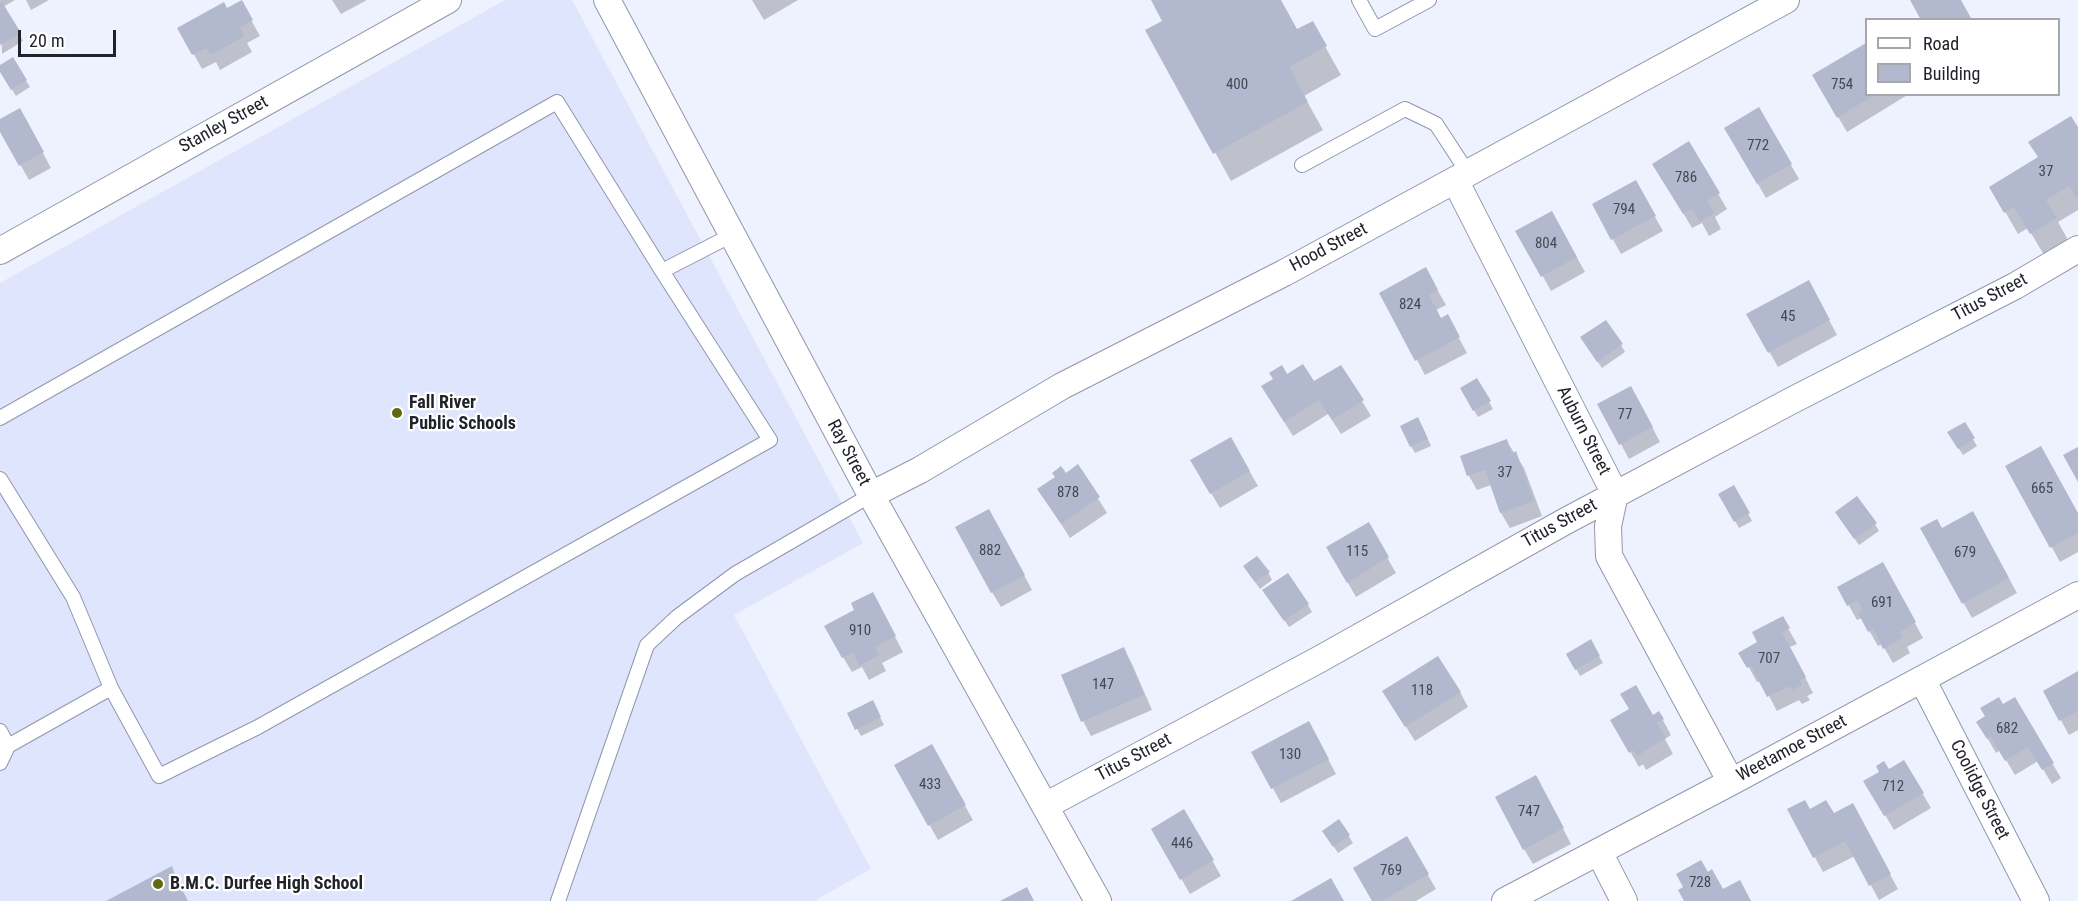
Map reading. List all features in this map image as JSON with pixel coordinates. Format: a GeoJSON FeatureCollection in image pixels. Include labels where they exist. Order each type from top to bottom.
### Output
{"type":"FeatureCollection","features":[{"type":"Feature","properties":{"kind":"street","name":"Stanley Street"},"geometry":{"type":"LineString","coordinates":[[0,251],[448,0]]}},
{"type":"Feature","properties":{"kind":"street","name":"Ray Street"},"geometry":{"type":"LineString","coordinates":[[607,0],[871,495],[1098,901]]}},
{"type":"Feature","properties":{"kind":"street","name":"Hood Street"},"geometry":{"type":"LineString","coordinates":[[871,495],[920,470],[1062,386],[1284,273],[1786,0]]}},
{"type":"Feature","properties":{"kind":"street","name":"Auburn Street"},"geometry":{"type":"LineString","coordinates":[[1462,176],[1615,494],[1608,525],[1609,556],[1731,783]]}},
{"type":"Feature","properties":{"kind":"street","name":"Titus Street"},"geometry":{"type":"LineString","coordinates":[[1046,806],[1320,659],[1615,494],[2015,286],[2078,249]]}},
{"type":"Feature","properties":{"kind":"street","name":"Weetamoe Street"},"geometry":{"type":"LineString","coordinates":[[1505,901],[1731,783],[2078,595]]}},
{"type":"Feature","properties":{"kind":"street","name":"Coolidge Street"},"geometry":{"type":"LineString","coordinates":[[1922,679],[2036,901]]}},
{"type":"Feature","properties":{"kind":"street"},"geometry":{"type":"LineString","coordinates":[[1599,852],[1624,901]]}},
{"type":"Feature","properties":{"kind":"lane"},"geometry":{"type":"LineString","coordinates":[[1359,0],[1375,29],[1429,0]]}},
{"type":"Feature","properties":{"kind":"lane"},"geometry":{"type":"LineString","coordinates":[[0,418],[557,102],[770,440],[258,727],[159,776],[111,688],[73,597],[0,479]]}},
{"type":"Feature","properties":{"kind":"lane"},"geometry":{"type":"LineString","coordinates":[[1302,165],[1405,109],[1436,124],[1462,176]]}},
{"type":"Feature","properties":{"kind":"lane"},"geometry":{"type":"LineString","coordinates":[[662,271],[732,235]]}},
{"type":"Feature","properties":{"kind":"lane"},"geometry":{"type":"LineString","coordinates":[[558,901],[647,645],[677,617],[735,574],[871,495]]}},
{"type":"Feature","properties":{"kind":"lane"},"geometry":{"type":"LineString","coordinates":[[0,763],[8,746],[111,688]]}},
{"type":"Feature","properties":{"kind":"lane"},"geometry":{"type":"LineString","coordinates":[[0,731],[8,746]]}},
{"type":"Feature","properties":{"kind":"shaded area","name":"Fall River Public Schools"},"geometry":{"type":"Polygon","coordinates":[[[505,0],[572,0],[863,543],[734,615],[871,869],[814,901],[0,901],[0,283],[505,0]]]}},
{"type":"Feature","properties":{"kind":"building"},"geometry":{"type":"Polygon","coordinates":[[[242,0],[253,20],[240,28],[245,36],[211,55],[206,48],[192,55],[177,28],[224,2],[227,8],[242,0]]]}},
{"type":"Feature","properties":{"kind":"building"},"geometry":{"type":"Polygon","coordinates":[[[1151,0],[1281,0],[1297,29],[1313,21],[1327,46],[1289,67],[1308,102],[1213,154],[1145,30],[1162,21],[1151,0]]]}},
{"type":"Feature","properties":{"kind":"building"},"geometry":{"type":"Polygon","coordinates":[[[1910,0],[1961,0],[1971,18],[1920,18],[1910,0]]]}},
{"type":"Feature","properties":{"kind":"building"},"geometry":{"type":"Polygon","coordinates":[[[2,2],[21,33],[0,45],[0,3],[2,2]]]}},
{"type":"Feature","properties":{"kind":"building"},"geometry":{"type":"Polygon","coordinates":[[[1865,44],[1865,96],[1873,96],[1837,118],[1812,75],[1865,44]]]}},
{"type":"Feature","properties":{"kind":"building"},"geometry":{"type":"Polygon","coordinates":[[[13,57],[27,80],[11,90],[0,72],[0,65],[13,57]]]}},
{"type":"Feature","properties":{"kind":"building"},"geometry":{"type":"Polygon","coordinates":[[[1759,107],[1792,164],[1757,184],[1724,128],[1759,107]]]}},
{"type":"Feature","properties":{"kind":"building"},"geometry":{"type":"Polygon","coordinates":[[[20,108],[44,152],[19,166],[0,132],[0,119],[20,108]]]}},
{"type":"Feature","properties":{"kind":"building"},"geometry":{"type":"Polygon","coordinates":[[[2071,116],[2078,127],[2078,197],[2076,198],[2069,186],[2046,200],[2057,218],[2030,234],[2014,207],[2004,213],[1989,187],[2038,157],[2028,142],[2071,116]]]}},
{"type":"Feature","properties":{"kind":"building"},"geometry":{"type":"Polygon","coordinates":[[[1689,141],[1720,193],[1707,201],[1714,213],[1700,222],[1692,209],[1683,214],[1652,164],[1689,141]]]}},
{"type":"Feature","properties":{"kind":"building"},"geometry":{"type":"Polygon","coordinates":[[[1636,180],[1656,216],[1611,240],[1592,204],[1636,180]]]}},
{"type":"Feature","properties":{"kind":"building"},"geometry":{"type":"Polygon","coordinates":[[[1552,211],[1577,257],[1541,277],[1515,231],[1552,211]]]}},
{"type":"Feature","properties":{"kind":"building"},"geometry":{"type":"Polygon","coordinates":[[[1426,267],[1438,290],[1429,295],[1441,318],[1448,314],[1460,337],[1415,361],[1379,293],[1426,267]]]}},
{"type":"Feature","properties":{"kind":"building"},"geometry":{"type":"Polygon","coordinates":[[[1809,280],[1830,320],[1768,353],[1746,314],[1809,280]]]}},
{"type":"Feature","properties":{"kind":"building"},"geometry":{"type":"Polygon","coordinates":[[[1606,320],[1623,344],[1597,362],[1580,337],[1606,320]]]}},
{"type":"Feature","properties":{"kind":"building"},"geometry":{"type":"Polygon","coordinates":[[[1303,364],[1314,381],[1341,365],[1364,400],[1332,420],[1319,400],[1284,422],[1261,386],[1273,379],[1269,373],[1282,365],[1287,374],[1303,364]]]}},
{"type":"Feature","properties":{"kind":"building"},"geometry":{"type":"Polygon","coordinates":[[[1477,378],[1491,401],[1473,411],[1460,388],[1477,378]]]}},
{"type":"Feature","properties":{"kind":"building"},"geometry":{"type":"Polygon","coordinates":[[[1631,386],[1653,427],[1619,445],[1597,404],[1631,386]]]}},
{"type":"Feature","properties":{"kind":"building"},"geometry":{"type":"Polygon","coordinates":[[[1418,417],[1428,439],[1410,447],[1400,426],[1418,417]]]}},
{"type":"Feature","properties":{"kind":"building"},"geometry":{"type":"Polygon","coordinates":[[[1965,422],[1975,438],[1958,449],[1947,432],[1965,422]]]}},
{"type":"Feature","properties":{"kind":"building"},"geometry":{"type":"Polygon","coordinates":[[[1231,437],[1250,471],[1210,494],[1190,460],[1231,437]]]}},
{"type":"Feature","properties":{"kind":"building"},"geometry":{"type":"Polygon","coordinates":[[[1507,439],[1512,454],[1516,451],[1534,501],[1500,513],[1485,470],[1467,476],[1460,456],[1507,439]]]}},
{"type":"Feature","properties":{"kind":"building"},"geometry":{"type":"Polygon","coordinates":[[[2041,446],[2078,513],[2078,533],[2050,548],[2005,466],[2041,446]]]}},
{"type":"Feature","properties":{"kind":"building"},"geometry":{"type":"Polygon","coordinates":[[[2078,447],[2078,482],[2063,455],[2078,447]]]}},
{"type":"Feature","properties":{"kind":"building"},"geometry":{"type":"Polygon","coordinates":[[[1078,464],[1100,497],[1061,524],[1037,489],[1055,477],[1052,473],[1061,466],[1066,473],[1078,464]]]}},
{"type":"Feature","properties":{"kind":"building"},"geometry":{"type":"Polygon","coordinates":[[[1734,485],[1750,513],[1734,522],[1718,494],[1734,485]]]}},
{"type":"Feature","properties":{"kind":"building"},"geometry":{"type":"Polygon","coordinates":[[[1857,496],[1877,523],[1854,539],[1835,512],[1857,496]]]}},
{"type":"Feature","properties":{"kind":"building"},"geometry":{"type":"Polygon","coordinates":[[[989,509],[1025,575],[991,593],[955,527],[989,509]]]}},
{"type":"Feature","properties":{"kind":"building"},"geometry":{"type":"Polygon","coordinates":[[[1973,511],[2009,578],[1962,604],[1920,528],[1937,519],[1942,528],[1973,511]]]}},
{"type":"Feature","properties":{"kind":"building"},"geometry":{"type":"Polygon","coordinates":[[[1369,522],[1389,557],[1347,583],[1326,547],[1369,522]]]}},
{"type":"Feature","properties":{"kind":"building"},"geometry":{"type":"Polygon","coordinates":[[[1257,556],[1270,572],[1255,582],[1243,566],[1257,556]]]}},
{"type":"Feature","properties":{"kind":"building"},"geometry":{"type":"Polygon","coordinates":[[[1883,562],[1916,622],[1900,632],[1903,638],[1883,649],[1873,629],[1868,632],[1858,613],[1863,610],[1857,601],[1847,606],[1837,587],[1883,562]]]}},
{"type":"Feature","properties":{"kind":"building"},"geometry":{"type":"Polygon","coordinates":[[[1288,573],[1309,604],[1284,621],[1262,590],[1288,573]]]}},
{"type":"Feature","properties":{"kind":"building"},"geometry":{"type":"Polygon","coordinates":[[[873,592],[896,636],[875,647],[879,655],[859,666],[853,653],[842,658],[824,626],[854,610],[851,603],[873,592]]]}},
{"type":"Feature","properties":{"kind":"building"},"geometry":{"type":"Polygon","coordinates":[[[1783,616],[1790,628],[1782,632],[1806,677],[1800,680],[1802,685],[1792,690],[1790,686],[1767,697],[1751,666],[1747,668],[1738,653],[1757,642],[1752,632],[1783,616]]]}},
{"type":"Feature","properties":{"kind":"building"},"geometry":{"type":"Polygon","coordinates":[[[1591,639],[1600,656],[1575,670],[1566,654],[1591,639]]]}},
{"type":"Feature","properties":{"kind":"building"},"geometry":{"type":"Polygon","coordinates":[[[1124,647],[1144,695],[1081,722],[1061,675],[1124,647]]]}},
{"type":"Feature","properties":{"kind":"building"},"geometry":{"type":"Polygon","coordinates":[[[1438,656],[1461,692],[1405,727],[1382,691],[1438,656]]]}},
{"type":"Feature","properties":{"kind":"building"},"geometry":{"type":"Polygon","coordinates":[[[2078,671],[2078,711],[2059,721],[2043,691],[2078,671]]]}},
{"type":"Feature","properties":{"kind":"building"},"geometry":{"type":"Polygon","coordinates":[[[1636,685],[1653,715],[1659,711],[1664,719],[1657,723],[1666,738],[1637,756],[1633,750],[1629,753],[1610,720],[1629,709],[1620,694],[1636,685]]]}},
{"type":"Feature","properties":{"kind":"building"},"geometry":{"type":"Polygon","coordinates":[[[1999,697],[2003,704],[2015,697],[2054,763],[2042,770],[2028,747],[2005,761],[1990,736],[1987,739],[1976,722],[1985,716],[1980,708],[1999,697]]]}},
{"type":"Feature","properties":{"kind":"building"},"geometry":{"type":"Polygon","coordinates":[[[873,700],[881,717],[855,730],[847,713],[873,700]]]}},
{"type":"Feature","properties":{"kind":"building"},"geometry":{"type":"Polygon","coordinates":[[[1309,721],[1329,759],[1271,789],[1251,752],[1309,721]]]}},
{"type":"Feature","properties":{"kind":"building"},"geometry":{"type":"Polygon","coordinates":[[[932,744],[966,805],[928,826],[894,765],[932,744]]]}},
{"type":"Feature","properties":{"kind":"building"},"geometry":{"type":"Polygon","coordinates":[[[1904,760],[1924,793],[1884,816],[1863,781],[1879,772],[1876,766],[1884,761],[1889,769],[1904,760]]]}},
{"type":"Feature","properties":{"kind":"building"},"geometry":{"type":"Polygon","coordinates":[[[1536,775],[1564,828],[1523,850],[1495,797],[1536,775]]]}},
{"type":"Feature","properties":{"kind":"building"},"geometry":{"type":"Polygon","coordinates":[[[1805,800],[1810,809],[1826,800],[1834,813],[1853,803],[1891,874],[1869,886],[1845,841],[1813,858],[1787,809],[1805,800]]]}},
{"type":"Feature","properties":{"kind":"building"},"geometry":{"type":"Polygon","coordinates":[[[1184,809],[1214,860],[1180,880],[1151,829],[1184,809]]]}},
{"type":"Feature","properties":{"kind":"building"},"geometry":{"type":"Polygon","coordinates":[[[1339,819],[1350,835],[1333,847],[1322,831],[1339,819]]]}},
{"type":"Feature","properties":{"kind":"building"},"geometry":{"type":"Polygon","coordinates":[[[1407,836],[1429,874],[1382,901],[1372,901],[1353,868],[1407,836]]]}},
{"type":"Feature","properties":{"kind":"building"},"geometry":{"type":"Polygon","coordinates":[[[1701,860],[1708,872],[1712,869],[1723,889],[1740,880],[1751,901],[1684,901],[1678,890],[1683,887],[1676,874],[1701,860]]]}},
{"type":"Feature","properties":{"kind":"building","name":"B.M.C. Durfee High School"},"geometry":{"type":"Polygon","coordinates":[[[172,866],[184,901],[106,901],[172,866]]]}},
{"type":"Feature","properties":{"kind":"building"},"geometry":{"type":"Polygon","coordinates":[[[1331,878],[1344,901],[1291,901],[1331,878]]]}},
{"type":"Feature","properties":{"kind":"building"},"geometry":{"type":"Polygon","coordinates":[[[1027,887],[1034,901],[1000,901],[1027,887]]]}},
{"type":"Feature","properties":{"kind":"place","name":"Fall River Public Schools"},"geometry":{"type":"Point","coordinates":[397,413]}},
{"type":"Feature","properties":{"kind":"place","name":"B.M.C. Durfee High School"},"geometry":{"type":"Point","coordinates":[158,884]}}]}
